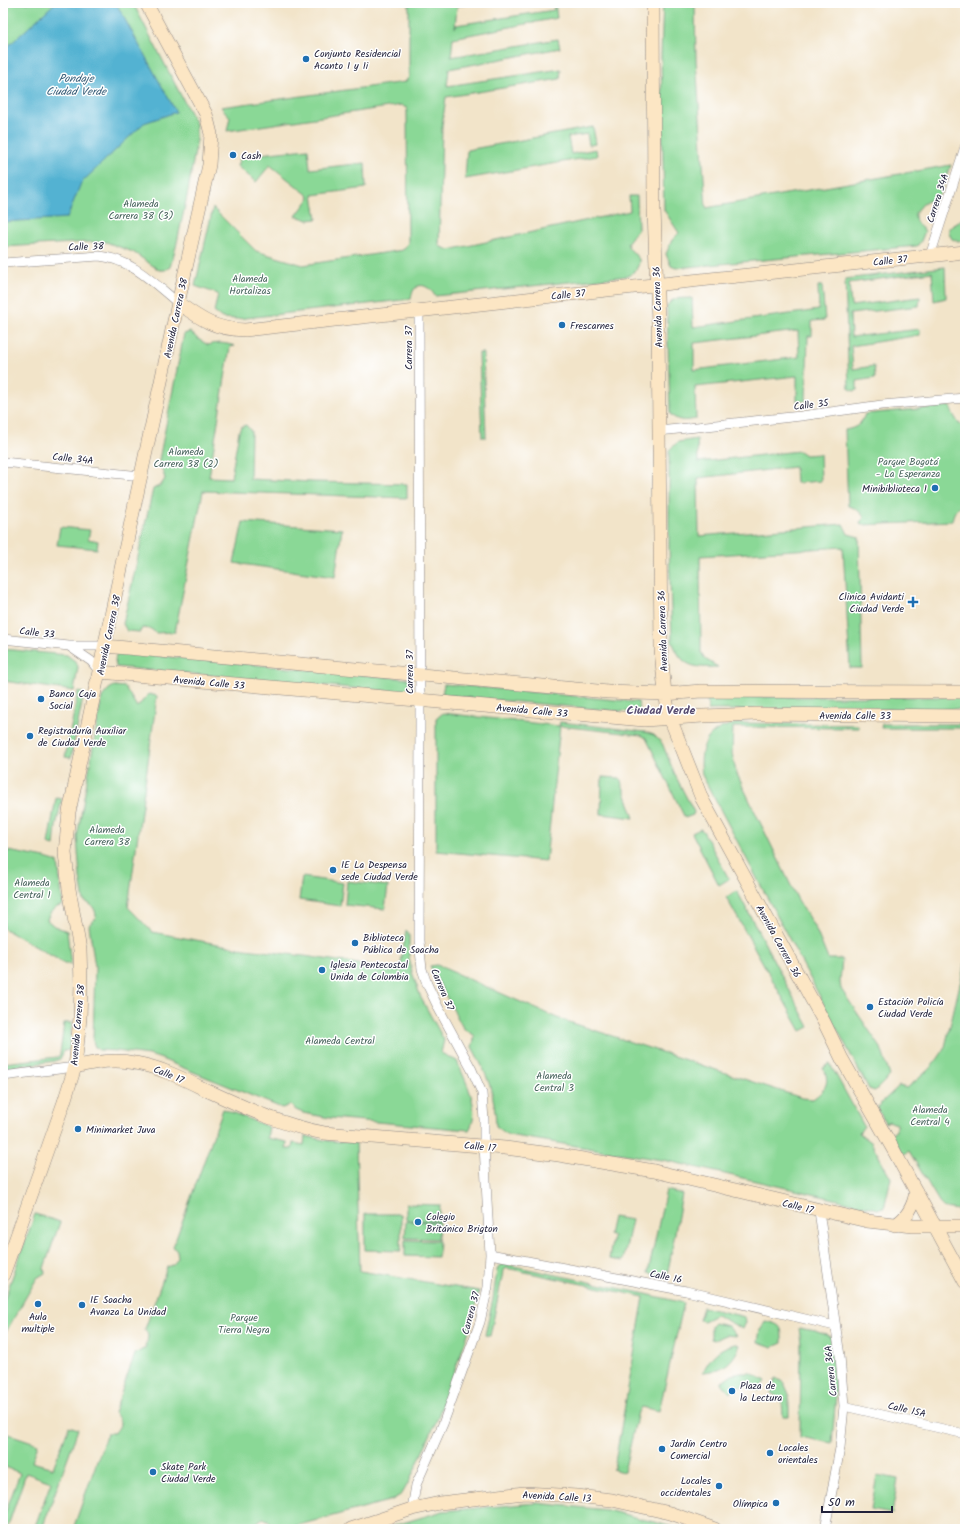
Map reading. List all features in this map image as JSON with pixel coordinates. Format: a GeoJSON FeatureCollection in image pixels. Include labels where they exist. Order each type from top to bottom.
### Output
{"type":"FeatureCollection","features":[{"type":"Feature","properties":{"kind":"main road","name":"Avenida Carrera 38"},"geometry":{"type":"LineString","coordinates":[[3,1275],[75,1067],[81,984],[80,950],[67,874],[66,842],[69,812],[209,165],[211,134],[203,108],[146,3]]}},
{"type":"Feature","properties":{"kind":"main road","name":"Avenida Carrera 36"},"geometry":{"type":"LineString","coordinates":[[653,3],[654,195],[659,431],[661,650],[665,694],[670,718],[702,800],[965,1282]]}},
{"type":"Feature","properties":{"kind":"main road","name":"Calle 37"},"geometry":{"type":"LineString","coordinates":[[178,303],[208,323],[225,329],[245,330],[965,252]]}},
{"type":"Feature","properties":{"kind":"main road"},"geometry":{"type":"LineString","coordinates":[[105,646],[608,692],[665,694],[701,691],[965,692]]}},
{"type":"Feature","properties":{"kind":"main road","name":"Avenida Calle 33"},"geometry":{"type":"LineString","coordinates":[[100,672],[644,720],[756,714],[965,716]]}},
{"type":"Feature","properties":{"kind":"main road","name":"Calle 17"},"geometry":{"type":"LineString","coordinates":[[75,1067],[85,1064],[119,1061],[134,1062],[152,1066],[253,1112],[301,1129],[324,1133],[484,1146],[566,1156],[654,1172],[867,1221],[913,1226],[965,1226]]}},
{"type":"Feature","properties":{"kind":"main road"},"geometry":{"type":"LineString","coordinates":[[895,1225],[901,1221],[912,1208],[916,1191]]}},
{"type":"Feature","properties":{"kind":"main road","name":"Avenida Calle 13"},"geometry":{"type":"LineString","coordinates":[[351,1529],[412,1509],[440,1503],[524,1493],[577,1496],[612,1500],[664,1512],[715,1529]]}},
{"type":"Feature","properties":{"kind":"street","name":"Carrera 34A"},"geometry":{"type":"LineString","coordinates":[[930,256],[965,147]]}},
{"type":"Feature","properties":{"kind":"street","name":"Calle 38"},"geometry":{"type":"LineString","coordinates":[[3,263],[93,256],[108,257],[134,267],[178,303]]}},
{"type":"Feature","properties":{"kind":"street","name":"Carrera 37"},"geometry":{"type":"LineString","coordinates":[[412,1509],[416,1485],[443,1424],[478,1329],[486,1299],[490,1272],[483,1106],[478,1082],[431,995],[422,969],[420,955],[419,311]]}},
{"type":"Feature","properties":{"kind":"street","name":"Calle 35"},"geometry":{"type":"LineString","coordinates":[[659,431],[965,398]]}},
{"type":"Feature","properties":{"kind":"street","name":"Calle 34A"},"geometry":{"type":"LineString","coordinates":[[3,462],[141,476]]}},
{"type":"Feature","properties":{"kind":"street","name":"Calle 33"},"geometry":{"type":"LineString","coordinates":[[3,639],[69,646],[105,646]]}},
{"type":"Feature","properties":{"kind":"street","name":"Calle 33"},"geometry":{"type":"LineString","coordinates":[[69,646],[91,661],[100,672]]}},
{"type":"Feature","properties":{"kind":"street","name":"Calle 17"},"geometry":{"type":"LineString","coordinates":[[3,1076],[75,1067]]}},
{"type":"Feature","properties":{"kind":"street","name":"Carrera 36A"},"geometry":{"type":"LineString","coordinates":[[819,1211],[836,1326],[844,1406],[840,1448],[825,1529]]}},
{"type":"Feature","properties":{"kind":"street","name":"Calle 16"},"geometry":{"type":"LineString","coordinates":[[490,1254],[686,1291],[836,1326]]}},
{"type":"Feature","properties":{"kind":"street","name":"Calle 15A"},"geometry":{"type":"LineString","coordinates":[[844,1406],[965,1434]]}},
{"type":"Feature","properties":{"kind":"green space","name":"Alameda Carrera 38 (3)"},"geometry":{"type":"Polygon","coordinates":[[[3,3],[133,3],[196,124],[196,145],[187,196],[170,267],[165,270],[159,270],[133,252],[106,242],[3,247],[3,3]]]}},
{"type":"Feature","properties":{"kind":"green space","name":"Alameda Hortalizas"},"geometry":{"type":"Polygon","coordinates":[[[409,3],[475,3],[457,6],[455,28],[456,25],[554,10],[553,3],[555,3],[557,18],[453,38],[451,57],[558,39],[560,48],[449,69],[447,86],[561,69],[560,79],[446,97],[442,126],[439,246],[449,250],[630,211],[629,196],[637,196],[638,229],[627,243],[629,248],[639,259],[638,267],[628,276],[435,296],[428,288],[424,286],[417,286],[412,293],[411,299],[237,319],[222,318],[214,312],[218,294],[195,286],[213,208],[256,251],[303,265],[403,250],[408,243],[407,108],[402,105],[227,131],[230,117],[221,107],[405,82],[409,77],[409,3]]]}},
{"type":"Feature","properties":{"kind":"green space"},"geometry":{"type":"Polygon","coordinates":[[[663,3],[695,3],[696,60],[706,208],[951,165],[939,195],[923,204],[915,213],[916,221],[925,231],[917,246],[676,268],[671,266],[666,254],[672,240],[679,233],[664,210],[661,56],[663,3]]]}},
{"type":"Feature","properties":{"kind":"green space"},"geometry":{"type":"Polygon","coordinates":[[[593,127],[596,144],[589,145],[587,134],[568,137],[571,154],[596,149],[597,156],[465,179],[467,150],[593,127]]]}},
{"type":"Feature","properties":{"kind":"green space"},"geometry":{"type":"Polygon","coordinates":[[[308,149],[310,169],[365,163],[366,188],[313,195],[317,219],[308,220],[296,216],[308,200],[309,196],[270,165],[256,182],[237,166],[241,156],[308,149]]]}},
{"type":"Feature","properties":{"kind":"green space"},"geometry":{"type":"Polygon","coordinates":[[[965,218],[965,240],[958,241],[952,239],[949,233],[949,228],[965,218]]]}},
{"type":"Feature","properties":{"kind":"green space"},"geometry":{"type":"Polygon","coordinates":[[[945,267],[946,298],[934,301],[932,272],[849,283],[851,306],[920,297],[919,306],[850,314],[851,337],[920,329],[920,335],[851,346],[853,369],[874,366],[875,378],[857,381],[857,390],[853,391],[849,388],[845,279],[945,267]]]}},
{"type":"Feature","properties":{"kind":"green space"},"geometry":{"type":"Polygon","coordinates":[[[818,286],[822,286],[825,320],[812,321],[812,336],[808,336],[806,401],[797,401],[797,376],[695,387],[696,419],[682,420],[670,414],[667,306],[669,303],[675,299],[692,298],[693,327],[819,310],[818,286]],[[798,331],[694,343],[694,370],[799,357],[798,331]]]}},
{"type":"Feature","properties":{"kind":"green space","name":"Alameda Carrera 38 (2)"},"geometry":{"type":"Polygon","coordinates":[[[190,332],[208,345],[222,343],[235,346],[230,347],[209,477],[231,478],[239,431],[241,427],[246,425],[251,431],[250,479],[407,484],[407,498],[203,491],[175,632],[156,633],[151,629],[142,628],[140,632],[127,631],[123,624],[153,489],[161,485],[165,479],[163,471],[158,465],[184,334],[190,332]]]}},
{"type":"Feature","properties":{"kind":"green space"},"geometry":{"type":"Polygon","coordinates":[[[479,353],[483,353],[486,437],[482,437],[479,353]]]}},
{"type":"Feature","properties":{"kind":"green space","name":"Parque Bogotá - La Esperanza"},"geometry":{"type":"Polygon","coordinates":[[[950,406],[959,424],[965,425],[965,503],[956,510],[952,521],[861,525],[860,522],[864,518],[862,514],[853,507],[848,506],[845,430],[858,425],[862,421],[865,414],[950,406]]]}},
{"type":"Feature","properties":{"kind":"green space"},"geometry":{"type":"Polygon","coordinates":[[[697,439],[698,462],[799,451],[805,455],[820,454],[821,481],[796,483],[795,467],[698,478],[699,536],[843,524],[848,534],[859,537],[862,668],[850,668],[843,547],[700,556],[701,652],[705,659],[718,667],[695,666],[684,661],[680,656],[672,641],[669,547],[669,450],[678,442],[697,439]]]}},
{"type":"Feature","properties":{"kind":"green space"},"geometry":{"type":"Polygon","coordinates":[[[243,522],[342,529],[335,577],[234,563],[243,522]]]}},
{"type":"Feature","properties":{"kind":"green space"},"geometry":{"type":"Polygon","coordinates":[[[60,527],[90,530],[88,539],[98,541],[97,549],[57,545],[60,527]]]}},
{"type":"Feature","properties":{"kind":"green space"},"geometry":{"type":"Polygon","coordinates":[[[3,649],[67,655],[76,662],[78,667],[74,691],[3,681],[3,649]]]}},
{"type":"Feature","properties":{"kind":"green space"},"geometry":{"type":"Polygon","coordinates":[[[117,652],[409,679],[408,693],[116,667],[115,660],[117,652]]]}},
{"type":"Feature","properties":{"kind":"green space"},"geometry":{"type":"Polygon","coordinates":[[[444,684],[638,702],[640,713],[442,695],[444,684]]]}},
{"type":"Feature","properties":{"kind":"green space","name":"Alameda Central"},"geometry":{"type":"Polygon","coordinates":[[[114,686],[125,687],[137,707],[149,694],[157,696],[128,907],[152,932],[245,949],[400,970],[406,930],[409,933],[409,957],[412,972],[421,998],[444,1040],[441,1053],[457,1061],[471,1095],[474,1113],[473,1122],[469,1130],[330,1118],[303,1113],[290,1105],[282,1108],[159,1058],[149,1055],[99,1050],[95,1047],[93,1041],[95,967],[89,925],[96,917],[96,914],[93,907],[84,901],[80,878],[77,837],[102,697],[114,686]]]}},
{"type":"Feature","properties":{"kind":"green space"},"geometry":{"type":"Polygon","coordinates":[[[78,692],[84,693],[71,758],[65,757],[78,692]]]}},
{"type":"Feature","properties":{"kind":"green space"},"geometry":{"type":"Polygon","coordinates":[[[707,697],[965,697],[965,709],[708,710],[707,697]]]}},
{"type":"Feature","properties":{"kind":"green space"},"geometry":{"type":"Polygon","coordinates":[[[443,713],[559,726],[560,722],[645,732],[654,735],[662,743],[675,775],[694,812],[693,815],[685,818],[646,738],[641,735],[560,726],[546,861],[436,851],[436,719],[443,713]]]}},
{"type":"Feature","properties":{"kind":"green space"},"geometry":{"type":"Polygon","coordinates":[[[739,723],[858,725],[859,728],[733,727],[732,753],[736,772],[797,898],[816,930],[828,959],[842,959],[840,982],[841,989],[881,1048],[890,1076],[875,1091],[869,1089],[702,775],[702,754],[707,739],[713,733],[728,725],[739,723]]]}},
{"type":"Feature","properties":{"kind":"green space"},"geometry":{"type":"Polygon","coordinates":[[[882,724],[965,724],[965,728],[881,728],[882,724]]]}},
{"type":"Feature","properties":{"kind":"green space"},"geometry":{"type":"Polygon","coordinates":[[[602,777],[620,778],[634,818],[601,814],[602,777]]]}},
{"type":"Feature","properties":{"kind":"green space"},"geometry":{"type":"Polygon","coordinates":[[[56,798],[62,799],[56,826],[54,846],[48,844],[56,798]]]}},
{"type":"Feature","properties":{"kind":"green space"},"geometry":{"type":"Polygon","coordinates":[[[700,829],[703,831],[729,879],[719,885],[692,833],[700,829]]]}},
{"type":"Feature","properties":{"kind":"green space","name":"Alameda Central 1"},"geometry":{"type":"Polygon","coordinates":[[[3,850],[58,862],[63,905],[53,910],[47,920],[54,926],[67,931],[71,965],[64,963],[3,928],[3,850]]]}},
{"type":"Feature","properties":{"kind":"green space"},"geometry":{"type":"Polygon","coordinates":[[[302,877],[343,883],[340,906],[299,900],[302,877]]]}},
{"type":"Feature","properties":{"kind":"green space"},"geometry":{"type":"Polygon","coordinates":[[[347,881],[388,886],[385,909],[345,905],[347,881]]]}},
{"type":"Feature","properties":{"kind":"green space"},"geometry":{"type":"Polygon","coordinates":[[[737,891],[809,1027],[801,1031],[726,897],[737,891]]]}},
{"type":"Feature","properties":{"kind":"green space","name":"Alameda Central 4"},"geometry":{"type":"Polygon","coordinates":[[[965,963],[965,1211],[944,1208],[941,1205],[909,1151],[903,1155],[891,1134],[896,1131],[896,1124],[889,1121],[885,1123],[877,1107],[899,1086],[907,1088],[918,1079],[929,1069],[945,1047],[965,963]]]}},
{"type":"Feature","properties":{"kind":"green space","name":"Alameda Central 3"},"geometry":{"type":"Polygon","coordinates":[[[437,965],[557,1018],[802,1098],[813,1099],[824,1089],[827,1082],[823,1068],[830,1064],[864,1126],[859,1133],[871,1142],[891,1178],[884,1208],[878,1209],[668,1161],[508,1135],[496,1126],[494,1104],[490,1085],[472,1047],[475,1036],[463,1028],[430,966],[437,965]]]}},
{"type":"Feature","properties":{"kind":"green space"},"geometry":{"type":"Polygon","coordinates":[[[64,1023],[72,1023],[69,1050],[64,1051],[60,1059],[3,1068],[3,1063],[58,1057],[60,1054],[64,1023]]]}},
{"type":"Feature","properties":{"kind":"green space","name":"Parque Tierra Negra"},"geometry":{"type":"Polygon","coordinates":[[[223,1109],[269,1127],[267,1138],[287,1142],[286,1149],[292,1149],[293,1143],[304,1145],[305,1136],[329,1141],[356,1143],[360,1271],[479,1291],[469,1331],[436,1422],[410,1480],[402,1494],[392,1500],[284,1529],[270,1529],[271,1525],[268,1520],[263,1518],[257,1522],[255,1529],[73,1529],[107,1433],[114,1433],[120,1425],[120,1421],[114,1413],[135,1354],[145,1348],[147,1343],[148,1335],[145,1329],[167,1267],[173,1265],[178,1258],[177,1250],[173,1247],[223,1109]]]}},
{"type":"Feature","properties":{"kind":"green space"},"geometry":{"type":"Polygon","coordinates":[[[666,1190],[682,1194],[667,1277],[648,1273],[666,1190]]]}},
{"type":"Feature","properties":{"kind":"green space"},"geometry":{"type":"Polygon","coordinates":[[[406,1204],[440,1205],[439,1221],[406,1220],[406,1204]]]}},
{"type":"Feature","properties":{"kind":"green space"},"geometry":{"type":"Polygon","coordinates":[[[35,1214],[60,1222],[44,1268],[45,1273],[37,1278],[3,1337],[3,1303],[35,1214]]]}},
{"type":"Feature","properties":{"kind":"green space"},"geometry":{"type":"Polygon","coordinates":[[[365,1214],[401,1214],[401,1251],[365,1250],[365,1214]]]}},
{"type":"Feature","properties":{"kind":"green space"},"geometry":{"type":"Polygon","coordinates":[[[613,1217],[632,1220],[623,1261],[609,1259],[613,1237],[609,1235],[613,1217]]]}},
{"type":"Feature","properties":{"kind":"green space"},"geometry":{"type":"Polygon","coordinates":[[[406,1221],[439,1222],[438,1239],[405,1238],[406,1221]]]}},
{"type":"Feature","properties":{"kind":"green space"},"geometry":{"type":"Polygon","coordinates":[[[405,1240],[439,1241],[438,1257],[405,1256],[405,1240]]]}},
{"type":"Feature","properties":{"kind":"green space"},"geometry":{"type":"Polygon","coordinates":[[[504,1264],[684,1303],[659,1411],[641,1407],[638,1412],[624,1472],[612,1469],[614,1468],[644,1297],[506,1268],[503,1272],[490,1336],[485,1335],[493,1299],[497,1270],[499,1266],[504,1264]]]}},
{"type":"Feature","properties":{"kind":"green space"},"geometry":{"type":"Polygon","coordinates":[[[703,1307],[745,1317],[746,1322],[743,1329],[716,1315],[704,1321],[699,1320],[703,1307]]]}},
{"type":"Feature","properties":{"kind":"green space"},"geometry":{"type":"Polygon","coordinates":[[[765,1321],[780,1327],[782,1333],[782,1343],[773,1347],[758,1342],[760,1330],[765,1321]]]}},
{"type":"Feature","properties":{"kind":"green space"},"geometry":{"type":"Polygon","coordinates":[[[714,1323],[728,1326],[736,1336],[725,1335],[714,1340],[711,1339],[711,1326],[714,1323]]]}},
{"type":"Feature","properties":{"kind":"green space"},"geometry":{"type":"Polygon","coordinates":[[[799,1328],[815,1331],[831,1337],[835,1366],[836,1394],[832,1443],[800,1437],[801,1343],[799,1328]]]}},
{"type":"Feature","properties":{"kind":"green space"},"geometry":{"type":"Polygon","coordinates":[[[736,1344],[740,1345],[734,1357],[726,1365],[716,1370],[703,1372],[712,1357],[720,1350],[736,1344]]]}},
{"type":"Feature","properties":{"kind":"green space"},"geometry":{"type":"Polygon","coordinates":[[[751,1373],[766,1381],[759,1391],[752,1387],[740,1386],[730,1393],[721,1383],[732,1375],[751,1373]]]}},
{"type":"Feature","properties":{"kind":"green space"},"geometry":{"type":"Polygon","coordinates":[[[776,1378],[784,1383],[789,1394],[789,1417],[783,1417],[782,1400],[771,1393],[776,1378]]]}},
{"type":"Feature","properties":{"kind":"green space"},"geometry":{"type":"Polygon","coordinates":[[[69,1426],[78,1429],[42,1529],[34,1529],[51,1482],[26,1473],[7,1529],[3,1529],[3,1519],[20,1473],[3,1466],[3,1432],[38,1444],[32,1462],[53,1468],[69,1426]]]}},
{"type":"Feature","properties":{"kind":"green space"},"geometry":{"type":"Polygon","coordinates":[[[877,1475],[898,1479],[892,1514],[871,1510],[877,1475]]]}},
{"type":"Feature","properties":{"kind":"green space"},"geometry":{"type":"Polygon","coordinates":[[[536,1503],[607,1510],[681,1529],[382,1529],[443,1511],[536,1503]]]}},
{"type":"Feature","properties":{"kind":"water","name":"Pondaje Ciudad Verde"},"geometry":{"type":"Polygon","coordinates":[[[55,3],[116,3],[176,112],[144,123],[81,183],[67,218],[3,222],[3,51],[55,3]]]}},
{"type":"Feature","properties":{"kind":"place","name":"Conjunto Residencial Acanto I y Ii"},"geometry":{"type":"Point","coordinates":[306,59]}},
{"type":"Feature","properties":{"kind":"place","name":"Cash"},"geometry":{"type":"Point","coordinates":[233,155]}},
{"type":"Feature","properties":{"kind":"place","name":"Frescarnes"},"geometry":{"type":"Point","coordinates":[562,325]}},
{"type":"Feature","properties":{"kind":"place","name":"Minibiblioteca 1"},"geometry":{"type":"Point","coordinates":[935,488]}},
{"type":"Feature","properties":{"kind":"place","name":"Clinica Avidanti Ciudad Verde"},"geometry":{"type":"Point","coordinates":[913,602]}},
{"type":"Feature","properties":{"kind":"place","name":"Banco Caja Social"},"geometry":{"type":"Point","coordinates":[41,699]}},
{"type":"Feature","properties":{"kind":"place","name":"Registraduría Auxiliar de Ciudad Verde"},"geometry":{"type":"Point","coordinates":[30,736]}},
{"type":"Feature","properties":{"kind":"place","name":"IE La Despensa sede Ciudad Verde"},"geometry":{"type":"Point","coordinates":[333,870]}},
{"type":"Feature","properties":{"kind":"place","name":"Biblioteca Pública de Soacha"},"geometry":{"type":"Point","coordinates":[355,943]}},
{"type":"Feature","properties":{"kind":"place","name":"Iglesia Pentecostal Unida de Colombia"},"geometry":{"type":"Point","coordinates":[322,970]}},
{"type":"Feature","properties":{"kind":"place","name":"Estación Policía Ciudad Verde"},"geometry":{"type":"Point","coordinates":[870,1007]}},
{"type":"Feature","properties":{"kind":"place","name":"Minimarket Juva"},"geometry":{"type":"Point","coordinates":[78,1129]}},
{"type":"Feature","properties":{"kind":"place","name":"Colegio Británico Brigton"},"geometry":{"type":"Point","coordinates":[418,1222]}},
{"type":"Feature","properties":{"kind":"place","name":"Aula multiple"},"geometry":{"type":"Point","coordinates":[38,1304]}},
{"type":"Feature","properties":{"kind":"place","name":"IE Soacha Avanza La Unidad"},"geometry":{"type":"Point","coordinates":[82,1305]}},
{"type":"Feature","properties":{"kind":"place","name":"Plaza de la Lectura"},"geometry":{"type":"Point","coordinates":[732,1391]}},
{"type":"Feature","properties":{"kind":"place","name":"Jardín Centro Comercial"},"geometry":{"type":"Point","coordinates":[662,1449]}},
{"type":"Feature","properties":{"kind":"place","name":"Locales orientales"},"geometry":{"type":"Point","coordinates":[770,1453]}},
{"type":"Feature","properties":{"kind":"place","name":"Skate Park Ciudad Verde"},"geometry":{"type":"Point","coordinates":[153,1472]}},
{"type":"Feature","properties":{"kind":"place","name":"Locales occidentales"},"geometry":{"type":"Point","coordinates":[719,1486]}},
{"type":"Feature","properties":{"kind":"place","name":"Olímpica"},"geometry":{"type":"Point","coordinates":[776,1503]}},
{"type":"Feature","properties":{"kind":"district","name":"Ciudad Verde"},"geometry":{"type":"Point","coordinates":[661,710]}},
{"type":"Feature","properties":{"kind":"park label","name":"Alameda Carrera 38"},"geometry":{"type":"Point","coordinates":[107,834]}}]}
